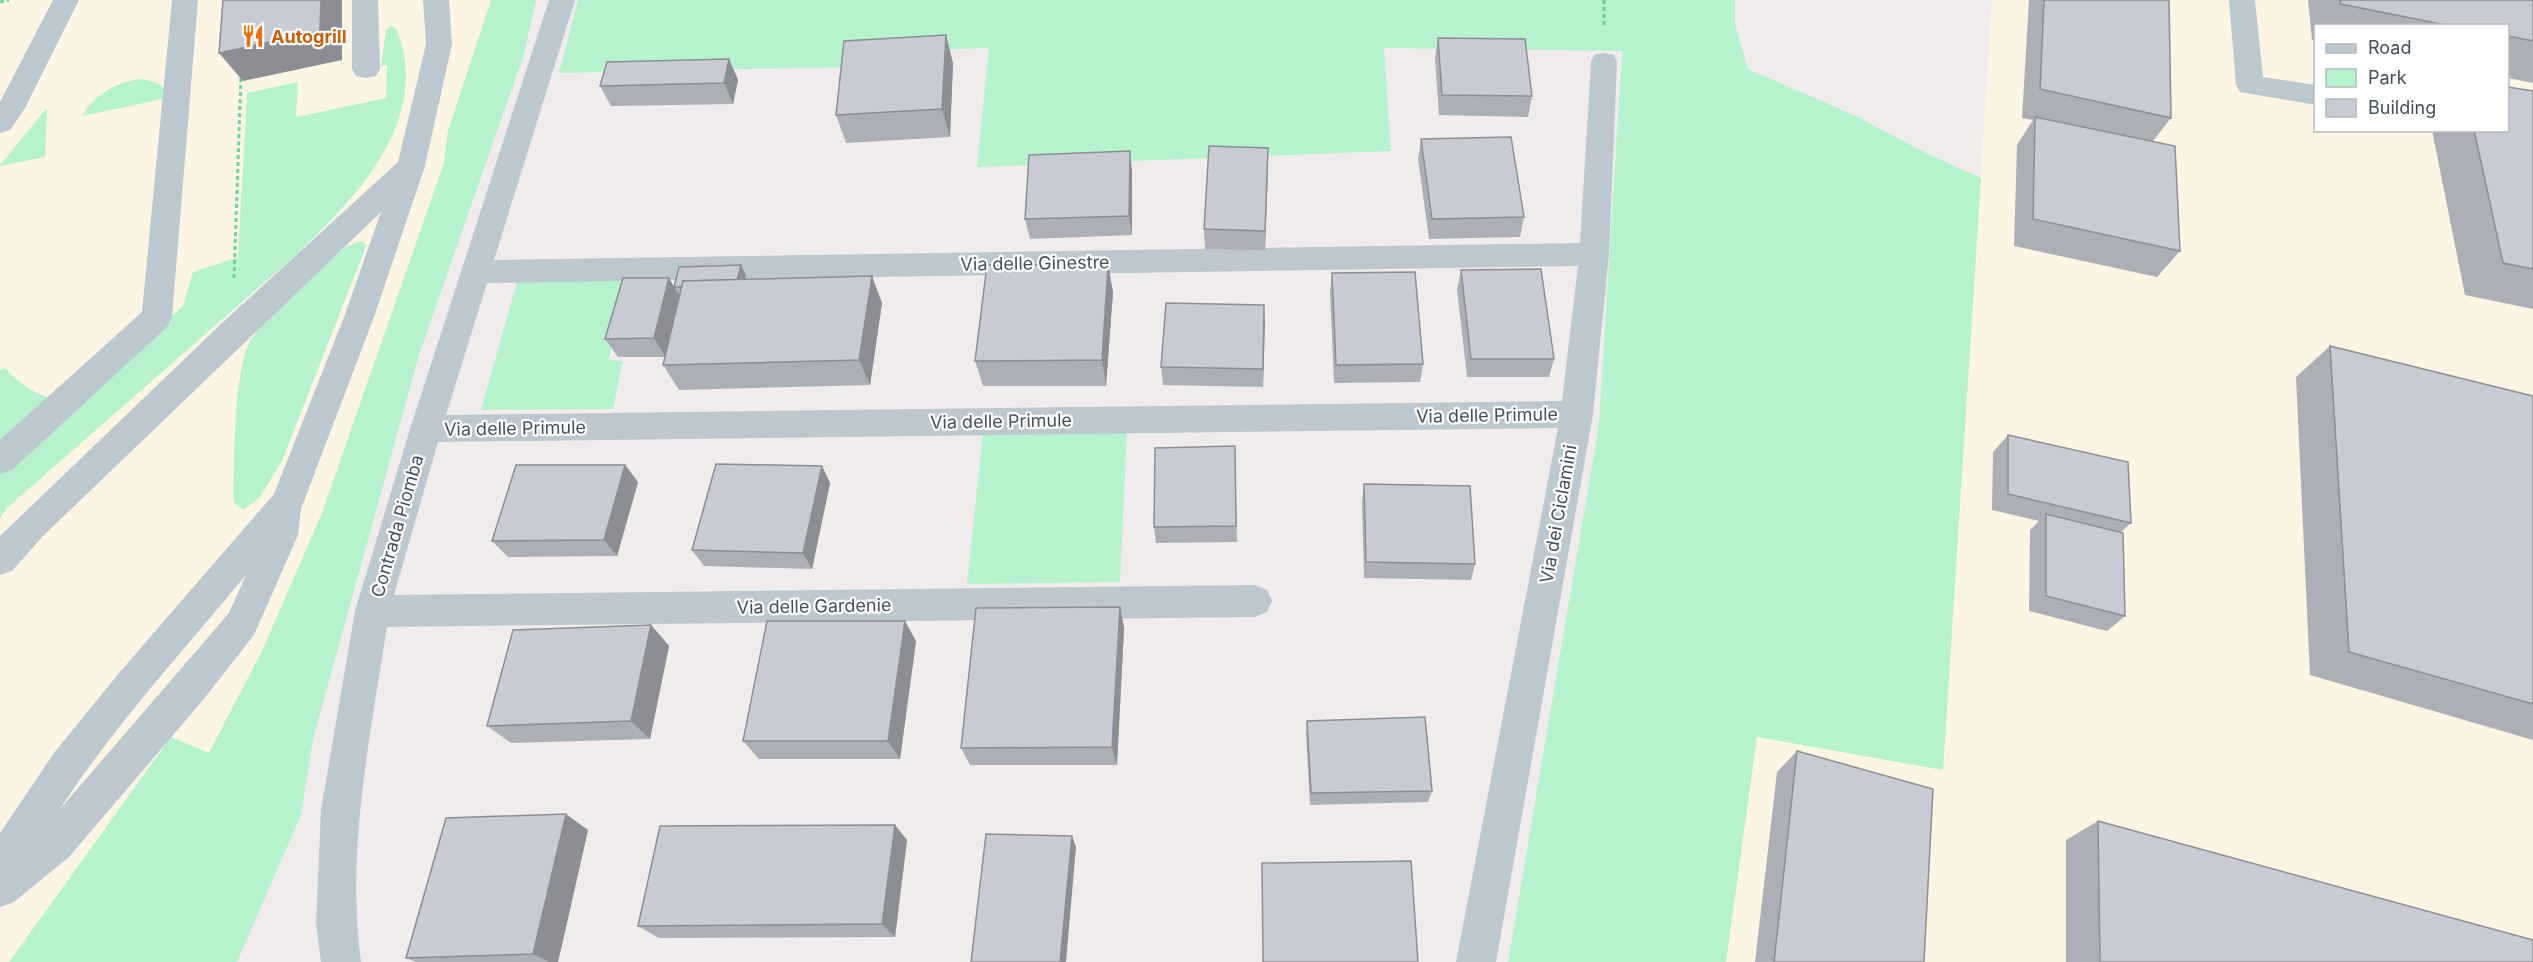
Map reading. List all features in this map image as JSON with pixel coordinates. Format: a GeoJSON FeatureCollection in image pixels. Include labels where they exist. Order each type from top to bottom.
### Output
{"type":"FeatureCollection","features":[{"type":"Feature","properties":{"kind":"street"},"geometry":{"type":"LineString","coordinates":[[0,123],[15,101],[66,0]]}},
{"type":"Feature","properties":{"kind":"street"},"geometry":{"type":"LineString","coordinates":[[0,460],[157,317],[185,0]]}},
{"type":"Feature","properties":{"kind":"street"},"geometry":{"type":"LineString","coordinates":[[365,0],[366,69]]}},
{"type":"Feature","properties":{"kind":"street","name":"Contrada Piomba"},"geometry":{"type":"LineString","coordinates":[[341,962],[336,923],[340,810],[372,611],[426,429],[562,0]]}},
{"type":"Feature","properties":{"kind":"street"},"geometry":{"type":"LineString","coordinates":[[2242,0],[2250,85],[2314,95]]}},
{"type":"Feature","properties":{"kind":"street"},"geometry":{"type":"LineString","coordinates":[[0,888],[55,843],[190,688],[242,624],[281,535],[286,502],[359,317],[411,166],[439,45],[442,8]]}},
{"type":"Feature","properties":{"kind":"street","name":"Via dei Ciclamini"},"geometry":{"type":"LineString","coordinates":[[1476,962],[1577,414],[1594,254],[1604,62]]}},
{"type":"Feature","properties":{"kind":"street"},"geometry":{"type":"LineString","coordinates":[[0,560],[31,526],[232,333],[411,166]]}},
{"type":"Feature","properties":{"kind":"street","name":"Via delle Ginestre"},"geometry":{"type":"LineString","coordinates":[[475,272],[1594,254]]}},
{"type":"Feature","properties":{"kind":"street","name":"Via delle Primule"},"geometry":{"type":"LineString","coordinates":[[426,429],[1577,414]]}},
{"type":"Feature","properties":{"kind":"street"},"geometry":{"type":"LineString","coordinates":[[0,867],[68,766],[132,685],[286,502]]}},
{"type":"Feature","properties":{"kind":"street","name":"Via delle Gardenie"},"geometry":{"type":"LineString","coordinates":[[372,611],[1255,601]]}},
{"type":"Feature","properties":{"kind":"path"},"geometry":{"type":"LineString","coordinates":[[0,2],[9,0]]}},
{"type":"Feature","properties":{"kind":"path"},"geometry":{"type":"LineString","coordinates":[[232,333],[241,73]]}},
{"type":"Feature","properties":{"kind":"shaded area"},"geometry":{"type":"Polygon","coordinates":[[[0,0],[491,0],[448,131],[444,163],[322,512],[263,649],[99,962],[0,962],[0,0]]]}},
{"type":"Feature","properties":{"kind":"shaded area"},"geometry":{"type":"Polygon","coordinates":[[[1992,0],[2533,0],[2533,962],[1726,962],[1757,736],[1943,769],[1992,0]]]}},
{"type":"Feature","properties":{"kind":"green space"},"geometry":{"type":"Polygon","coordinates":[[[491,0],[536,0],[524,54],[419,355],[313,739],[301,815],[237,962],[9,962],[171,737],[209,753],[263,649],[322,513],[444,163],[448,131],[491,0]]]}},
{"type":"Feature","properties":{"kind":"green space"},"geometry":{"type":"Polygon","coordinates":[[[578,0],[1735,0],[1735,24],[1748,69],[1856,116],[1924,152],[1981,178],[1943,770],[1757,737],[1726,962],[1508,962],[1599,424],[1622,51],[1384,48],[1391,151],[977,167],[989,48],[901,51],[855,67],[559,73],[578,0]]]}},
{"type":"Feature","properties":{"kind":"green space"},"geometry":{"type":"Polygon","coordinates":[[[391,26],[396,28],[405,61],[405,93],[397,124],[383,153],[365,180],[344,206],[298,253],[8,507],[0,518],[0,473],[183,306],[193,272],[238,257],[247,93],[298,82],[296,117],[386,98],[387,65],[381,66],[386,30],[391,26]]]}},
{"type":"Feature","properties":{"kind":"green space"},"geometry":{"type":"Polygon","coordinates":[[[141,79],[158,84],[164,89],[168,98],[82,116],[99,96],[115,86],[141,79]]]}},
{"type":"Feature","properties":{"kind":"green space"},"geometry":{"type":"Polygon","coordinates":[[[47,108],[45,157],[0,166],[0,165],[47,108]]]}},
{"type":"Feature","properties":{"kind":"green space"},"geometry":{"type":"Polygon","coordinates":[[[361,241],[366,244],[365,249],[282,461],[260,497],[243,510],[234,503],[233,496],[236,414],[241,370],[252,338],[282,302],[347,246],[361,241]]]}},
{"type":"Feature","properties":{"kind":"green space"},"geometry":{"type":"Polygon","coordinates":[[[518,278],[625,278],[609,360],[623,361],[613,409],[481,410],[518,278]]]}},
{"type":"Feature","properties":{"kind":"green space"},"geometry":{"type":"Polygon","coordinates":[[[5,368],[26,386],[50,398],[0,441],[0,370],[5,368]]]}},
{"type":"Feature","properties":{"kind":"green space"},"geometry":{"type":"Polygon","coordinates":[[[1127,430],[1120,582],[967,584],[983,432],[1127,430]]]}},
{"type":"Feature","properties":{"kind":"building"},"geometry":{"type":"Polygon","coordinates":[[[223,0],[321,0],[320,31],[219,53],[223,0]]]}},
{"type":"Feature","properties":{"kind":"building"},"geometry":{"type":"Polygon","coordinates":[[[2044,0],[2169,0],[2171,118],[2040,89],[2044,0]]]}},
{"type":"Feature","properties":{"kind":"building"},"geometry":{"type":"Polygon","coordinates":[[[2340,0],[2533,0],[2533,41],[2509,36],[2509,24],[2441,24],[2341,4],[2340,0]]]}},
{"type":"Feature","properties":{"kind":"building"},"geometry":{"type":"Polygon","coordinates":[[[946,35],[942,109],[836,115],[844,41],[946,35]]]}},
{"type":"Feature","properties":{"kind":"building"},"geometry":{"type":"Polygon","coordinates":[[[1438,38],[1525,39],[1532,96],[1442,95],[1438,38]]]}},
{"type":"Feature","properties":{"kind":"building"},"geometry":{"type":"Polygon","coordinates":[[[729,59],[724,83],[600,86],[607,62],[729,59]]]}},
{"type":"Feature","properties":{"kind":"building"},"geometry":{"type":"Polygon","coordinates":[[[2509,87],[2533,91],[2533,269],[2503,263],[2474,132],[2509,132],[2509,87]]]}},
{"type":"Feature","properties":{"kind":"building"},"geometry":{"type":"Polygon","coordinates":[[[2035,117],[2175,146],[2180,251],[2033,219],[2035,117]]]}},
{"type":"Feature","properties":{"kind":"building"},"geometry":{"type":"Polygon","coordinates":[[[1511,137],[1524,217],[1432,219],[1421,139],[1511,137]]]}},
{"type":"Feature","properties":{"kind":"building"},"geometry":{"type":"Polygon","coordinates":[[[1209,146],[1268,148],[1265,231],[1204,229],[1209,146]]]}},
{"type":"Feature","properties":{"kind":"building"},"geometry":{"type":"Polygon","coordinates":[[[1130,151],[1129,216],[1025,219],[1029,155],[1130,151]]]}},
{"type":"Feature","properties":{"kind":"building"},"geometry":{"type":"Polygon","coordinates":[[[741,265],[737,280],[683,281],[682,287],[674,287],[679,267],[741,265]]]}},
{"type":"Feature","properties":{"kind":"building"},"geometry":{"type":"Polygon","coordinates":[[[987,265],[1108,265],[1102,360],[975,361],[987,265]]]}},
{"type":"Feature","properties":{"kind":"building"},"geometry":{"type":"Polygon","coordinates":[[[1541,269],[1554,359],[1471,359],[1461,270],[1541,269]]]}},
{"type":"Feature","properties":{"kind":"building"},"geometry":{"type":"Polygon","coordinates":[[[1415,272],[1423,364],[1336,365],[1332,273],[1415,272]]]}},
{"type":"Feature","properties":{"kind":"building"},"geometry":{"type":"Polygon","coordinates":[[[872,276],[859,360],[663,365],[683,281],[872,276]]]}},
{"type":"Feature","properties":{"kind":"building"},"geometry":{"type":"Polygon","coordinates":[[[623,278],[669,278],[654,338],[605,339],[623,278]]]}},
{"type":"Feature","properties":{"kind":"building"},"geometry":{"type":"Polygon","coordinates":[[[1166,303],[1264,305],[1263,369],[1161,367],[1166,303]]]}},
{"type":"Feature","properties":{"kind":"building"},"geometry":{"type":"Polygon","coordinates":[[[2330,346],[2533,396],[2533,704],[2349,652],[2330,346]]]}},
{"type":"Feature","properties":{"kind":"building"},"geometry":{"type":"Polygon","coordinates":[[[2008,435],[2128,462],[2131,523],[2008,494],[2008,435]]]}},
{"type":"Feature","properties":{"kind":"building"},"geometry":{"type":"Polygon","coordinates":[[[1235,446],[1236,526],[1154,527],[1155,448],[1235,446]]]}},
{"type":"Feature","properties":{"kind":"building"},"geometry":{"type":"Polygon","coordinates":[[[716,464],[822,466],[803,553],[692,550],[716,464]]]}},
{"type":"Feature","properties":{"kind":"building"},"geometry":{"type":"Polygon","coordinates":[[[516,465],[625,465],[604,540],[492,541],[516,465]]]}},
{"type":"Feature","properties":{"kind":"building"},"geometry":{"type":"Polygon","coordinates":[[[1364,484],[1470,486],[1475,564],[1366,562],[1364,484]]]}},
{"type":"Feature","properties":{"kind":"building"},"geometry":{"type":"Polygon","coordinates":[[[2046,514],[2123,533],[2125,616],[2046,596],[2046,514]]]}},
{"type":"Feature","properties":{"kind":"building"},"geometry":{"type":"Polygon","coordinates":[[[1120,607],[1112,747],[961,748],[976,608],[1120,607]]]}},
{"type":"Feature","properties":{"kind":"building"},"geometry":{"type":"Polygon","coordinates":[[[767,621],[905,621],[888,741],[743,741],[767,621]]]}},
{"type":"Feature","properties":{"kind":"building"},"geometry":{"type":"Polygon","coordinates":[[[651,625],[631,721],[487,726],[513,630],[651,625]]]}},
{"type":"Feature","properties":{"kind":"building"},"geometry":{"type":"Polygon","coordinates":[[[1425,717],[1432,791],[1311,793],[1307,721],[1425,717]]]}},
{"type":"Feature","properties":{"kind":"building"},"geometry":{"type":"Polygon","coordinates":[[[1797,751],[1933,789],[1924,962],[1774,962],[1797,751]]]}},
{"type":"Feature","properties":{"kind":"building"},"geometry":{"type":"Polygon","coordinates":[[[566,814],[533,954],[406,958],[446,818],[566,814]]]}},
{"type":"Feature","properties":{"kind":"building"},"geometry":{"type":"Polygon","coordinates":[[[2098,821],[2533,940],[2533,962],[2100,962],[2098,821]]]}},
{"type":"Feature","properties":{"kind":"building"},"geometry":{"type":"Polygon","coordinates":[[[895,825],[882,924],[638,926],[660,826],[895,825]]]}},
{"type":"Feature","properties":{"kind":"building"},"geometry":{"type":"Polygon","coordinates":[[[986,834],[1072,836],[1060,962],[971,962],[986,834]]]}},
{"type":"Feature","properties":{"kind":"building"},"geometry":{"type":"Polygon","coordinates":[[[1411,861],[1418,962],[1263,962],[1262,863],[1411,861]]]}},
{"type":"Feature","properties":{"kind":"place","name":"Autogrill"},"geometry":{"type":"Point","coordinates":[253,36]}}]}
